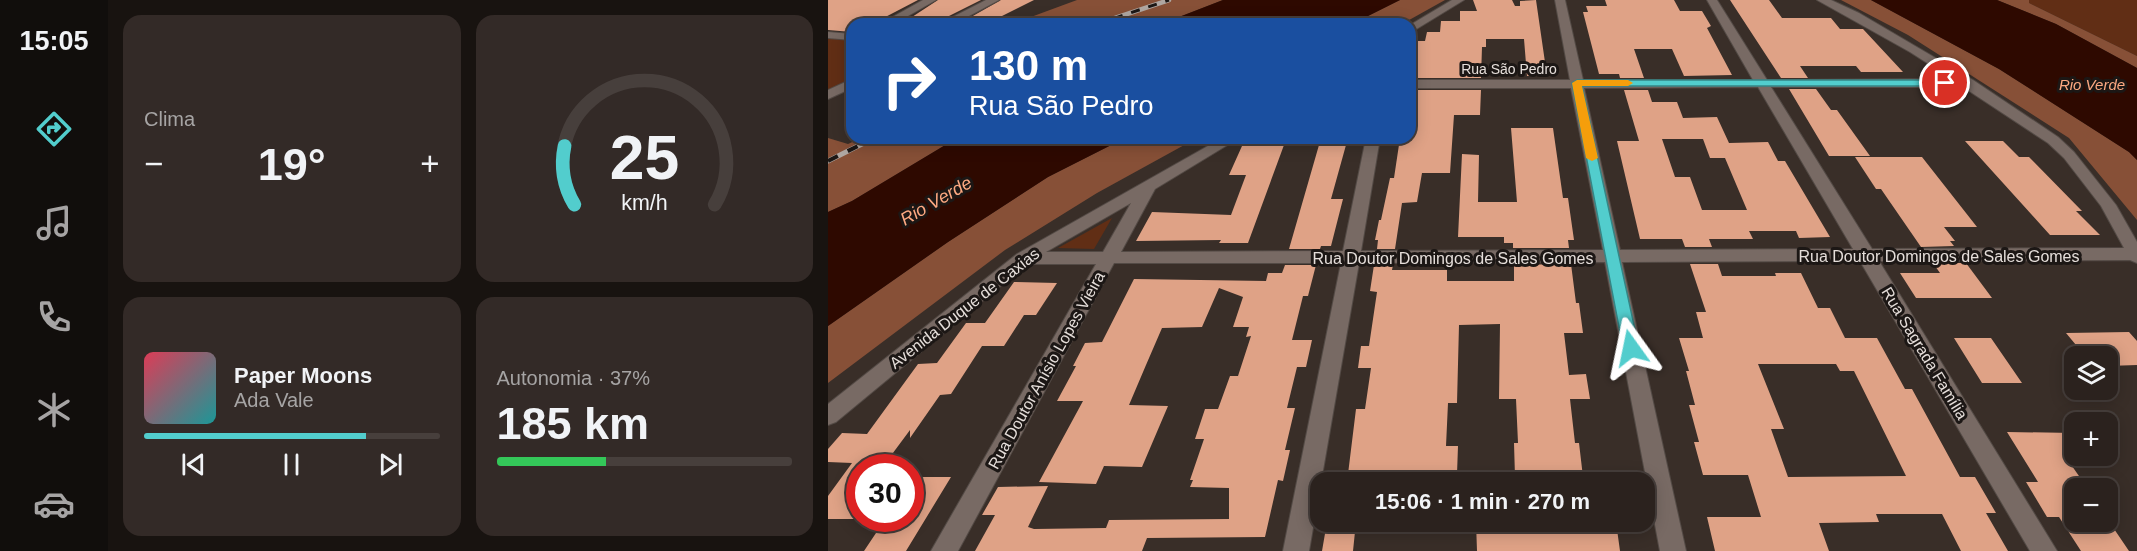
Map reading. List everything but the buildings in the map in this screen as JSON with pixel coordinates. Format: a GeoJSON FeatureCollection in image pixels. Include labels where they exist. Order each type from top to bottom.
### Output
{"type":"FeatureCollection","features":[{"type":"Feature","properties":{"kind":"street"},"geometry":{"type":"LineString","coordinates":[[897,18],[931,0]]}},
{"type":"Feature","properties":{"kind":"street"},"geometry":{"type":"LineString","coordinates":[[957,18],[994,0]]}},
{"type":"Feature","properties":{"kind":"street"},"geometry":{"type":"LineString","coordinates":[[1416,26],[1459,0]]}},
{"type":"Feature","properties":{"kind":"street"},"geometry":{"type":"LineString","coordinates":[[1560,0],[1673,551]]}},
{"type":"Feature","properties":{"kind":"street","name":"Rua Sagrada Família"},"geometry":{"type":"LineString","coordinates":[[1712,0],[2044,551]]}},
{"type":"Feature","properties":{"kind":"street"},"geometry":{"type":"LineString","coordinates":[[1822,0],[1856,15],[2031,123],[2069,155],[2108,205],[2136,255]]}},
{"type":"Feature","properties":{"kind":"street"},"geometry":{"type":"LineString","coordinates":[[828,35],[846,36]]}},
{"type":"Feature","properties":{"kind":"street","name":"Rua São Pedro"},"geometry":{"type":"LineString","coordinates":[[1416,84],[1968,83]]}},
{"type":"Feature","properties":{"kind":"street"},"geometry":{"type":"LineString","coordinates":[[828,95],[846,86]]}},
{"type":"Feature","properties":{"kind":"street","name":"Avenida Duque de Caxias"},"geometry":{"type":"LineString","coordinates":[[828,416],[1023,258],[1222,144]]}},
{"type":"Feature","properties":{"kind":"street"},"geometry":{"type":"LineString","coordinates":[[1296,551],[1372,144]]}},
{"type":"Feature","properties":{"kind":"street","name":"Rua Doutor Anísio Lopes Vieira"},"geometry":{"type":"LineString","coordinates":[[944,551],[1147,188]]}},
{"type":"Feature","properties":{"kind":"street","name":"Rua Doutor Domingos de Sales Gomes"},"geometry":{"type":"LineString","coordinates":[[1023,258],[2136,255]]}},
{"type":"Feature","properties":{"kind":"shaded area"},"geometry":{"type":"Polygon","coordinates":[[[1077,0],[1223,0],[1176,18],[1028,18],[1077,0]]]}},
{"type":"Feature","properties":{"kind":"shaded area"},"geometry":{"type":"Polygon","coordinates":[[[1400,0],[1445,0],[1413,18],[1364,18],[1400,0]]]}},
{"type":"Feature","properties":{"kind":"shaded area"},"geometry":{"type":"Polygon","coordinates":[[[1841,0],[1871,0],[1999,69],[2129,152],[2137,160],[2137,220],[2069,138],[1908,35],[1841,0]]]}},
{"type":"Feature","properties":{"kind":"shaded area"},"geometry":{"type":"Polygon","coordinates":[[[1997,0],[2029,0],[2029,3],[2137,56],[2137,68],[2056,24],[1997,0]]]}},
{"type":"Feature","properties":{"kind":"shaded area"},"geometry":{"type":"Polygon","coordinates":[[[2029,0],[2137,0],[2137,56],[2029,3],[2029,0]]]}},
{"type":"Feature","properties":{"kind":"shaded area"},"geometry":{"type":"Polygon","coordinates":[[[828,38],[846,40],[846,82],[828,92],[828,38]]]}},
{"type":"Feature","properties":{"kind":"shaded area"},"geometry":{"type":"Polygon","coordinates":[[[828,138],[846,144],[947,144],[852,201],[828,212],[828,138]]]}},
{"type":"Feature","properties":{"kind":"shaded area"},"geometry":{"type":"Polygon","coordinates":[[[1113,144],[1186,144],[1097,193],[1005,250],[828,383],[828,326],[948,242],[1048,177],[1113,144]]]}},
{"type":"Feature","properties":{"kind":"shaded area"},"geometry":{"type":"Polygon","coordinates":[[[1112,218],[1094,249],[1058,248],[1112,218]]]}},
{"type":"Feature","properties":{"kind":"water"},"geometry":{"type":"Polygon","coordinates":[[[1223,0],[1400,0],[1364,18],[1176,18],[1223,0]]]}},
{"type":"Feature","properties":{"kind":"water","name":"Rio Verde"},"geometry":{"type":"Polygon","coordinates":[[[1871,0],[1997,0],[2056,24],[2137,68],[2137,160],[2129,152],[1999,69],[1871,0]]]}},
{"type":"Feature","properties":{"kind":"water","name":"Rio Verde"},"geometry":{"type":"Polygon","coordinates":[[[947,144],[1113,144],[1048,177],[948,242],[828,326],[828,212],[852,201],[947,144]]]}},
{"type":"Feature","properties":{"kind":"railway"},"geometry":{"type":"LineString","coordinates":[[1115,18],[1169,0]]}},
{"type":"Feature","properties":{"kind":"railway"},"geometry":{"type":"LineString","coordinates":[[828,161],[862,144]]}},
{"type":"Feature","properties":{"kind":"slow traffic"},"geometry":{"type":"LineString","coordinates":[[1592,158],[1577,83],[1628,83]]}},
{"type":"Feature","properties":{"kind":"route"},"geometry":{"type":"LineString","coordinates":[[1631,348],[1577,83],[1945,83]]}}]}
